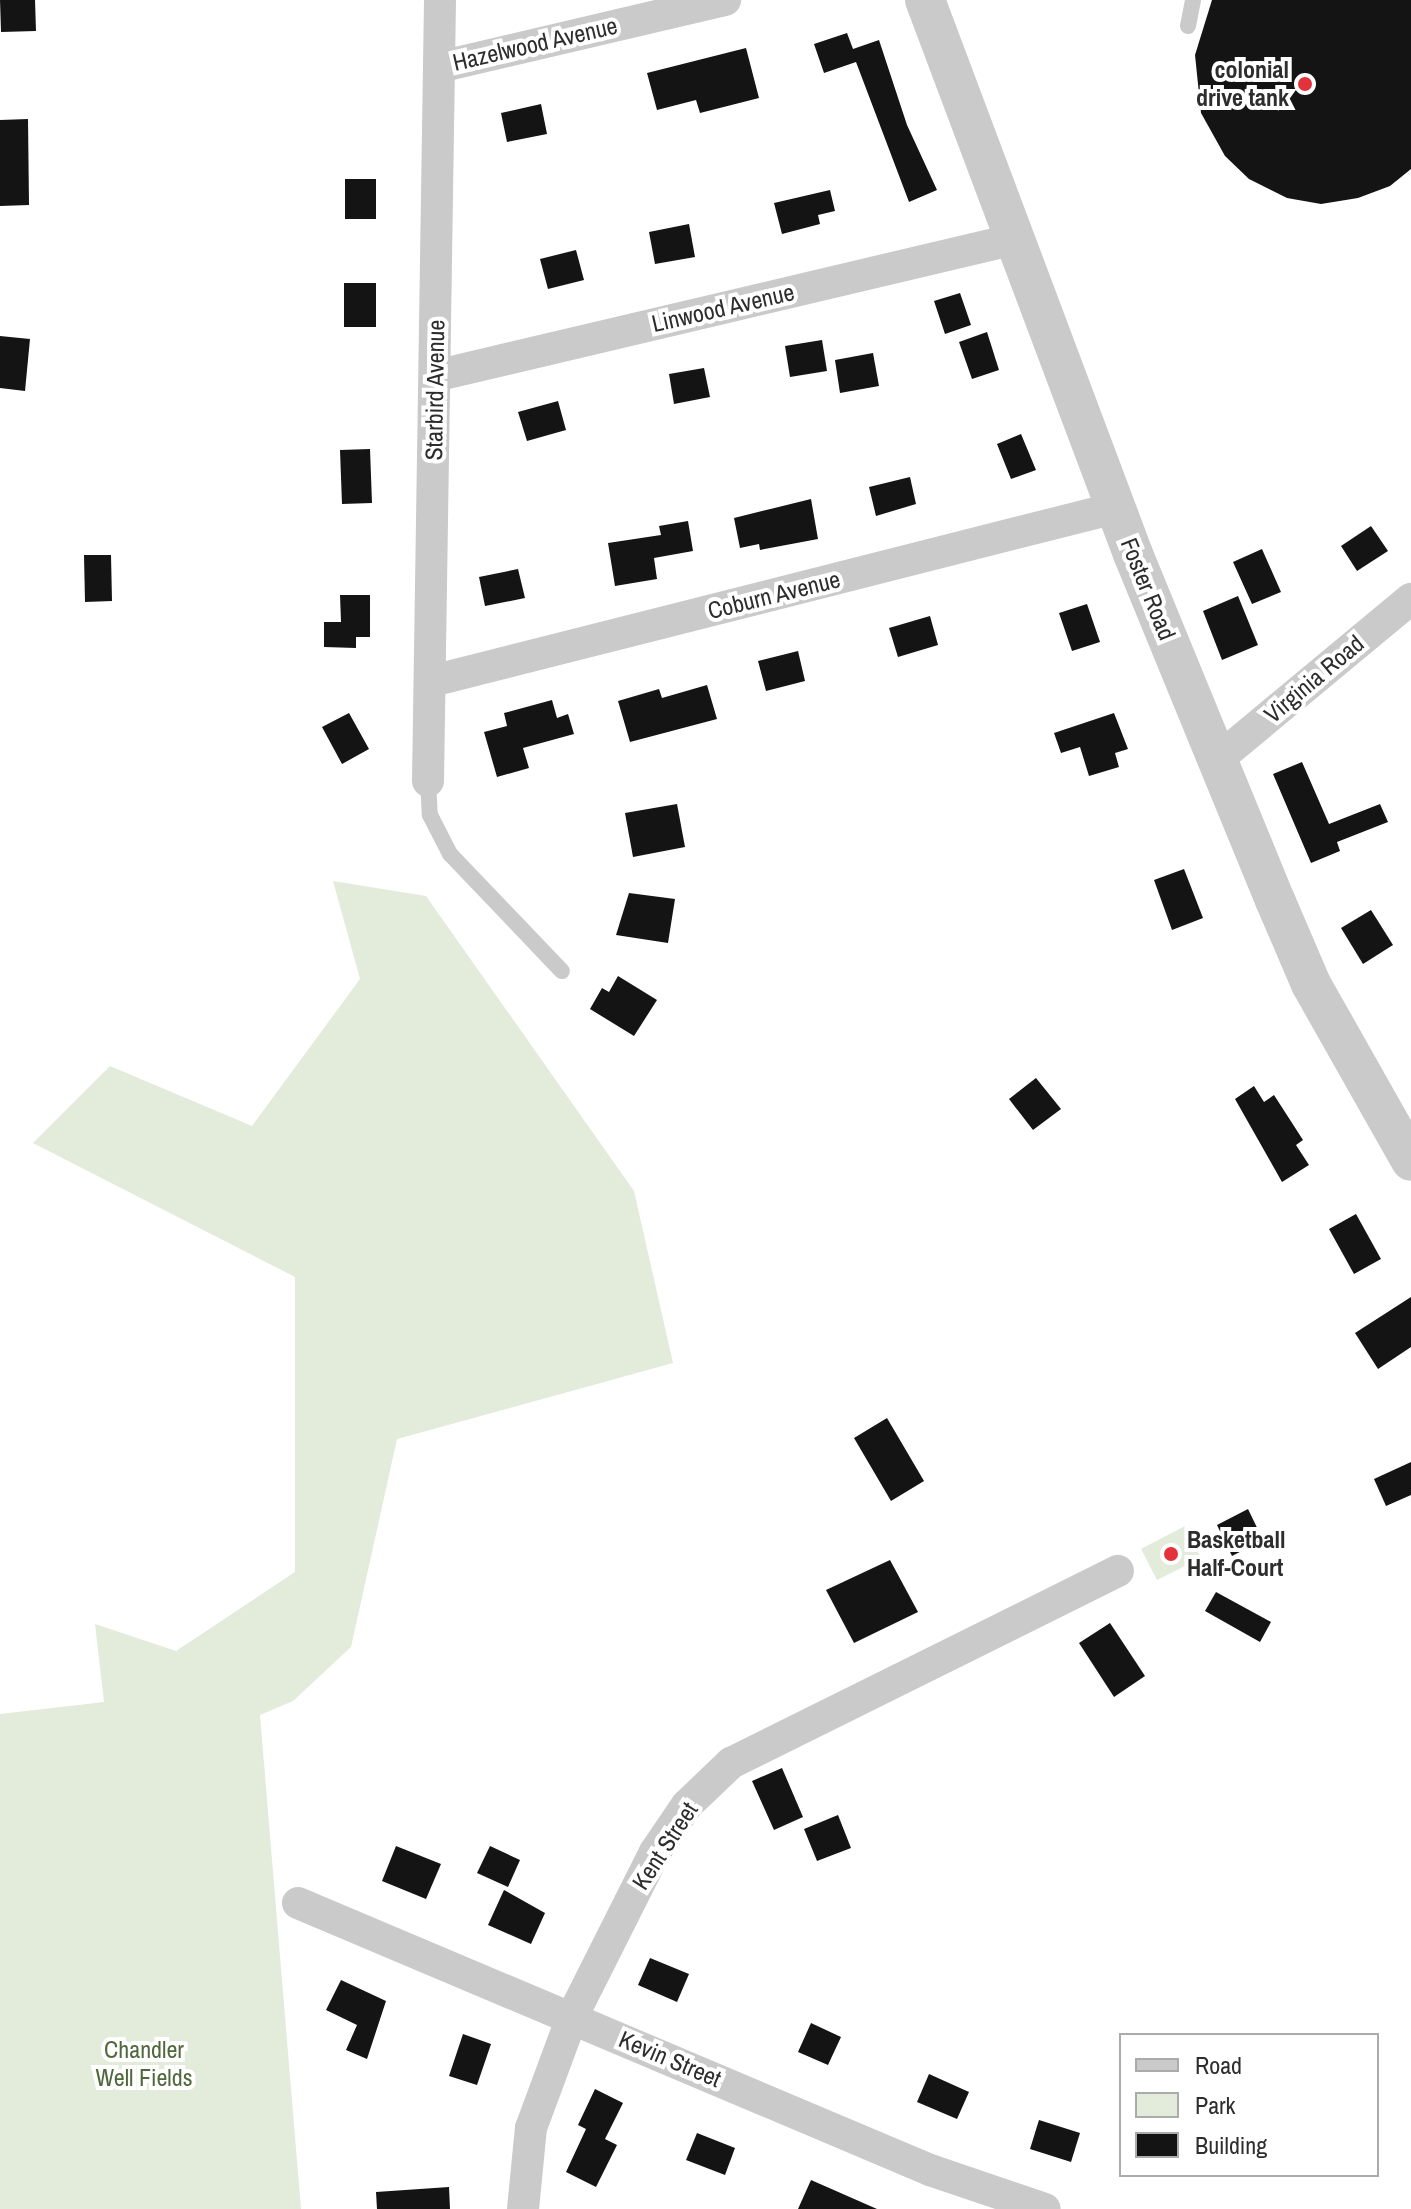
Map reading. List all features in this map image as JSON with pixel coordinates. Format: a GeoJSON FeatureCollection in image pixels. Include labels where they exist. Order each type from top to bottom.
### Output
{"type":"FeatureCollection","features":[{"type":"Feature","properties":{"kind":"street","name":"Starbird Avenue"},"geometry":{"type":"LineString","coordinates":[[428,781],[432,681],[440,0]]}},
{"type":"Feature","properties":{"kind":"street","name":"Hazelwood Avenue"},"geometry":{"type":"LineString","coordinates":[[439,67],[725,0]]}},
{"type":"Feature","properties":{"kind":"street","name":"Foster Road"},"geometry":{"type":"LineString","coordinates":[[925,0],[1011,240],[1115,508],[1311,984],[1411,1161]]}},
{"type":"Feature","properties":{"kind":"street","name":"Linwood Avenue"},"geometry":{"type":"LineString","coordinates":[[435,376],[1011,240]]}},
{"type":"Feature","properties":{"kind":"street","name":"Coburn Avenue"},"geometry":{"type":"LineString","coordinates":[[432,681],[1115,508]]}},
{"type":"Feature","properties":{"kind":"street","name":"Virginia Road"},"geometry":{"type":"LineString","coordinates":[[1218,759],[1411,599]]}},
{"type":"Feature","properties":{"kind":"street","name":"Kent Street"},"geometry":{"type":"LineString","coordinates":[[523,2209],[531,2128],[572,2017],[655,1852],[687,1805],[731,1763],[1118,1571]]}},
{"type":"Feature","properties":{"kind":"street","name":"Kevin Street"},"geometry":{"type":"LineString","coordinates":[[298,1903],[930,2170],[1045,2209]]}},
{"type":"Feature","properties":{"kind":"lane"},"geometry":{"type":"LineString","coordinates":[[1188,26],[1193,0]]}},
{"type":"Feature","properties":{"kind":"lane"},"geometry":{"type":"LineString","coordinates":[[428,781],[430,815],[450,854],[562,971]]}},
{"type":"Feature","properties":{"kind":"green space","name":"Chandler Well Fields"},"geometry":{"type":"Polygon","coordinates":[[[333,881],[426,896],[634,1191],[673,1363],[397,1439],[351,1647],[293,1701],[260,1715],[301,2209],[0,2209],[0,1714],[104,1702],[95,1624],[176,1651],[295,1572],[295,1277],[33,1143],[110,1066],[252,1126],[360,979],[333,881]]]}},
{"type":"Feature","properties":{"kind":"green space","name":"Basketball Half-Court"},"geometry":{"type":"Polygon","coordinates":[[[1185,1526],[1201,1558],[1157,1580],[1141,1549],[1185,1526]]]}},
{"type":"Feature","properties":{"kind":"building"},"geometry":{"type":"Polygon","coordinates":[[[0,0],[35,0],[36,31],[1,32],[0,0]]]}},
{"type":"Feature","properties":{"kind":"building","name":"colonial drive tank"},"geometry":{"type":"Polygon","coordinates":[[[1212,0],[1411,0],[1411,169],[1390,186],[1358,198],[1321,204],[1287,198],[1249,179],[1225,156],[1201,113],[1195,55],[1212,0]]]}},
{"type":"Feature","properties":{"kind":"building"},"geometry":{"type":"Polygon","coordinates":[[[847,33],[853,49],[879,40],[907,125],[937,190],[909,202],[856,62],[824,73],[814,44],[847,33]]]}},
{"type":"Feature","properties":{"kind":"building"},"geometry":{"type":"Polygon","coordinates":[[[746,48],[759,98],[700,113],[696,100],[657,110],[647,73],[746,48]]]}},
{"type":"Feature","properties":{"kind":"building"},"geometry":{"type":"Polygon","coordinates":[[[541,104],[547,134],[507,142],[501,113],[541,104]]]}},
{"type":"Feature","properties":{"kind":"building"},"geometry":{"type":"Polygon","coordinates":[[[28,119],[29,205],[0,206],[0,120],[28,119]]]}},
{"type":"Feature","properties":{"kind":"building"},"geometry":{"type":"Polygon","coordinates":[[[345,179],[376,179],[376,219],[345,219],[345,179]]]}},
{"type":"Feature","properties":{"kind":"building"},"geometry":{"type":"Polygon","coordinates":[[[830,190],[835,211],[818,215],[820,224],[782,234],[774,203],[830,190]]]}},
{"type":"Feature","properties":{"kind":"building"},"geometry":{"type":"Polygon","coordinates":[[[689,224],[695,257],[655,264],[649,232],[689,224]]]}},
{"type":"Feature","properties":{"kind":"building"},"geometry":{"type":"Polygon","coordinates":[[[576,250],[584,280],[548,289],[540,259],[576,250]]]}},
{"type":"Feature","properties":{"kind":"building"},"geometry":{"type":"Polygon","coordinates":[[[344,283],[376,283],[376,327],[344,327],[344,283]]]}},
{"type":"Feature","properties":{"kind":"building"},"geometry":{"type":"Polygon","coordinates":[[[960,293],[971,325],[945,334],[934,301],[960,293]]]}},
{"type":"Feature","properties":{"kind":"building"},"geometry":{"type":"Polygon","coordinates":[[[987,332],[999,370],[972,379],[959,342],[987,332]]]}},
{"type":"Feature","properties":{"kind":"building"},"geometry":{"type":"Polygon","coordinates":[[[0,336],[30,339],[25,391],[0,388],[0,336]]]}},
{"type":"Feature","properties":{"kind":"building"},"geometry":{"type":"Polygon","coordinates":[[[822,340],[827,371],[790,377],[785,346],[822,340]]]}},
{"type":"Feature","properties":{"kind":"building"},"geometry":{"type":"Polygon","coordinates":[[[873,353],[879,386],[840,393],[835,360],[873,353]]]}},
{"type":"Feature","properties":{"kind":"building"},"geometry":{"type":"Polygon","coordinates":[[[704,368],[710,397],[674,404],[669,374],[704,368]]]}},
{"type":"Feature","properties":{"kind":"building"},"geometry":{"type":"Polygon","coordinates":[[[558,401],[566,430],[527,441],[518,412],[558,401]]]}},
{"type":"Feature","properties":{"kind":"building"},"geometry":{"type":"Polygon","coordinates":[[[1021,434],[1036,470],[1011,479],[997,444],[1021,434]]]}},
{"type":"Feature","properties":{"kind":"building"},"geometry":{"type":"Polygon","coordinates":[[[370,449],[372,503],[342,504],[340,450],[370,449]]]}},
{"type":"Feature","properties":{"kind":"building"},"geometry":{"type":"Polygon","coordinates":[[[910,477],[916,504],[876,516],[869,487],[910,477]]]}},
{"type":"Feature","properties":{"kind":"building"},"geometry":{"type":"Polygon","coordinates":[[[811,499],[818,539],[760,550],[759,544],[740,548],[734,518],[811,499]]]}},
{"type":"Feature","properties":{"kind":"building"},"geometry":{"type":"Polygon","coordinates":[[[688,521],[693,551],[654,558],[657,579],[615,586],[608,543],[661,535],[659,526],[688,521]]]}},
{"type":"Feature","properties":{"kind":"building"},"geometry":{"type":"Polygon","coordinates":[[[1371,526],[1388,551],[1357,571],[1341,546],[1371,526]]]}},
{"type":"Feature","properties":{"kind":"building"},"geometry":{"type":"Polygon","coordinates":[[[1262,549],[1281,592],[1252,604],[1233,562],[1262,549]]]}},
{"type":"Feature","properties":{"kind":"building"},"geometry":{"type":"Polygon","coordinates":[[[84,555],[111,555],[112,601],[85,602],[84,555]]]}},
{"type":"Feature","properties":{"kind":"building"},"geometry":{"type":"Polygon","coordinates":[[[518,569],[525,598],[485,606],[479,577],[518,569]]]}},
{"type":"Feature","properties":{"kind":"building"},"geometry":{"type":"Polygon","coordinates":[[[340,595],[370,595],[370,637],[356,637],[356,648],[324,647],[324,622],[341,622],[340,595]]]}},
{"type":"Feature","properties":{"kind":"building"},"geometry":{"type":"Polygon","coordinates":[[[1238,596],[1258,645],[1222,660],[1203,611],[1238,596]]]}},
{"type":"Feature","properties":{"kind":"building"},"geometry":{"type":"Polygon","coordinates":[[[1087,604],[1100,642],[1072,651],[1059,613],[1087,604]]]}},
{"type":"Feature","properties":{"kind":"building"},"geometry":{"type":"Polygon","coordinates":[[[930,616],[938,645],[898,657],[889,628],[930,616]]]}},
{"type":"Feature","properties":{"kind":"building"},"geometry":{"type":"Polygon","coordinates":[[[798,651],[805,681],[766,691],[758,661],[798,651]]]}},
{"type":"Feature","properties":{"kind":"building"},"geometry":{"type":"Polygon","coordinates":[[[707,685],[717,719],[630,742],[618,701],[659,689],[662,698],[707,685]]]}},
{"type":"Feature","properties":{"kind":"building"},"geometry":{"type":"Polygon","coordinates":[[[552,700],[557,718],[568,714],[574,734],[523,748],[529,768],[497,777],[484,732],[507,726],[504,713],[552,700]]]}},
{"type":"Feature","properties":{"kind":"building"},"geometry":{"type":"Polygon","coordinates":[[[349,713],[369,749],[342,764],[322,727],[349,713]]]}},
{"type":"Feature","properties":{"kind":"building"},"geometry":{"type":"Polygon","coordinates":[[[1114,713],[1128,749],[1115,753],[1119,767],[1089,776],[1080,747],[1061,753],[1054,733],[1114,713]]]}},
{"type":"Feature","properties":{"kind":"building"},"geometry":{"type":"Polygon","coordinates":[[[1302,762],[1329,824],[1380,804],[1388,822],[1337,842],[1340,851],[1311,863],[1273,774],[1302,762]]]}},
{"type":"Feature","properties":{"kind":"building"},"geometry":{"type":"Polygon","coordinates":[[[677,804],[685,847],[633,857],[625,813],[677,804]]]}},
{"type":"Feature","properties":{"kind":"building"},"geometry":{"type":"Polygon","coordinates":[[[1184,869],[1203,918],[1172,930],[1154,880],[1184,869]]]}},
{"type":"Feature","properties":{"kind":"building"},"geometry":{"type":"Polygon","coordinates":[[[629,893],[675,899],[668,943],[616,935],[629,893]]]}},
{"type":"Feature","properties":{"kind":"building"},"geometry":{"type":"Polygon","coordinates":[[[1371,910],[1393,945],[1363,964],[1341,928],[1371,910]]]}},
{"type":"Feature","properties":{"kind":"building"},"geometry":{"type":"Polygon","coordinates":[[[618,976],[657,1000],[634,1036],[590,1009],[602,988],[609,992],[618,976]]]}},
{"type":"Feature","properties":{"kind":"building"},"geometry":{"type":"Polygon","coordinates":[[[1036,1078],[1061,1109],[1033,1130],[1009,1099],[1036,1078]]]}},
{"type":"Feature","properties":{"kind":"building"},"geometry":{"type":"Polygon","coordinates":[[[1254,1086],[1264,1102],[1274,1095],[1303,1140],[1296,1145],[1309,1165],[1282,1182],[1235,1099],[1254,1086]]]}},
{"type":"Feature","properties":{"kind":"building"},"geometry":{"type":"Polygon","coordinates":[[[1356,1214],[1381,1259],[1354,1274],[1329,1229],[1356,1214]]]}},
{"type":"Feature","properties":{"kind":"building"},"geometry":{"type":"Polygon","coordinates":[[[1411,1297],[1411,1347],[1378,1369],[1355,1333],[1411,1297]]]}},
{"type":"Feature","properties":{"kind":"building"},"geometry":{"type":"Polygon","coordinates":[[[887,1418],[924,1481],[891,1501],[854,1438],[887,1418]]]}},
{"type":"Feature","properties":{"kind":"building"},"geometry":{"type":"Polygon","coordinates":[[[1411,1462],[1411,1495],[1386,1506],[1374,1479],[1411,1462]]]}},
{"type":"Feature","properties":{"kind":"building"},"geometry":{"type":"Polygon","coordinates":[[[1248,1509],[1263,1540],[1232,1556],[1217,1525],[1248,1509]]]}},
{"type":"Feature","properties":{"kind":"building"},"geometry":{"type":"Polygon","coordinates":[[[890,1560],[918,1612],[854,1643],[826,1590],[890,1560]]]}},
{"type":"Feature","properties":{"kind":"building"},"geometry":{"type":"Polygon","coordinates":[[[1216,1592],[1271,1622],[1260,1642],[1205,1611],[1216,1592]]]}},
{"type":"Feature","properties":{"kind":"building"},"geometry":{"type":"Polygon","coordinates":[[[1110,1623],[1145,1676],[1114,1697],[1079,1643],[1110,1623]]]}},
{"type":"Feature","properties":{"kind":"building"},"geometry":{"type":"Polygon","coordinates":[[[782,1768],[803,1817],[774,1830],[752,1781],[782,1768]]]}},
{"type":"Feature","properties":{"kind":"building"},"geometry":{"type":"Polygon","coordinates":[[[838,1815],[851,1848],[817,1861],[804,1829],[838,1815]]]}},
{"type":"Feature","properties":{"kind":"building"},"geometry":{"type":"Polygon","coordinates":[[[396,1846],[441,1864],[426,1899],[382,1881],[396,1846]]]}},
{"type":"Feature","properties":{"kind":"building"},"geometry":{"type":"Polygon","coordinates":[[[490,1846],[520,1860],[508,1887],[477,1873],[490,1846]]]}},
{"type":"Feature","properties":{"kind":"building"},"geometry":{"type":"Polygon","coordinates":[[[504,1890],[545,1913],[531,1944],[488,1925],[504,1890]]]}},
{"type":"Feature","properties":{"kind":"building"},"geometry":{"type":"Polygon","coordinates":[[[650,1958],[689,1974],[677,2002],[638,1985],[650,1958]]]}},
{"type":"Feature","properties":{"kind":"building"},"geometry":{"type":"Polygon","coordinates":[[[341,1980],[386,2001],[367,2059],[346,2050],[357,2025],[326,2010],[341,1980]]]}},
{"type":"Feature","properties":{"kind":"building"},"geometry":{"type":"Polygon","coordinates":[[[811,2023],[841,2037],[828,2065],[798,2052],[811,2023]]]}},
{"type":"Feature","properties":{"kind":"building"},"geometry":{"type":"Polygon","coordinates":[[[463,2034],[491,2044],[477,2085],[449,2076],[463,2034]]]}},
{"type":"Feature","properties":{"kind":"building"},"geometry":{"type":"Polygon","coordinates":[[[929,2074],[969,2092],[957,2119],[917,2102],[929,2074]]]}},
{"type":"Feature","properties":{"kind":"building"},"geometry":{"type":"Polygon","coordinates":[[[595,2089],[623,2103],[605,2139],[617,2145],[596,2187],[566,2172],[586,2129],[578,2125],[595,2089]]]}},
{"type":"Feature","properties":{"kind":"building"},"geometry":{"type":"Polygon","coordinates":[[[1039,2120],[1080,2133],[1071,2162],[1030,2149],[1039,2120]]]}},
{"type":"Feature","properties":{"kind":"building"},"geometry":{"type":"Polygon","coordinates":[[[697,2133],[735,2148],[725,2175],[686,2160],[697,2133]]]}},
{"type":"Feature","properties":{"kind":"building"},"geometry":{"type":"Polygon","coordinates":[[[811,2180],[877,2209],[798,2209],[811,2180]]]}},
{"type":"Feature","properties":{"kind":"building"},"geometry":{"type":"Polygon","coordinates":[[[449,2187],[450,2209],[377,2209],[376,2192],[449,2187]]]}},
{"type":"Feature","properties":{"kind":"place","name":"colonial drive tank"},"geometry":{"type":"Point","coordinates":[1305,84]}},
{"type":"Feature","properties":{"kind":"place","name":"Basketball Half-Court"},"geometry":{"type":"Point","coordinates":[1171,1554]}}]}
